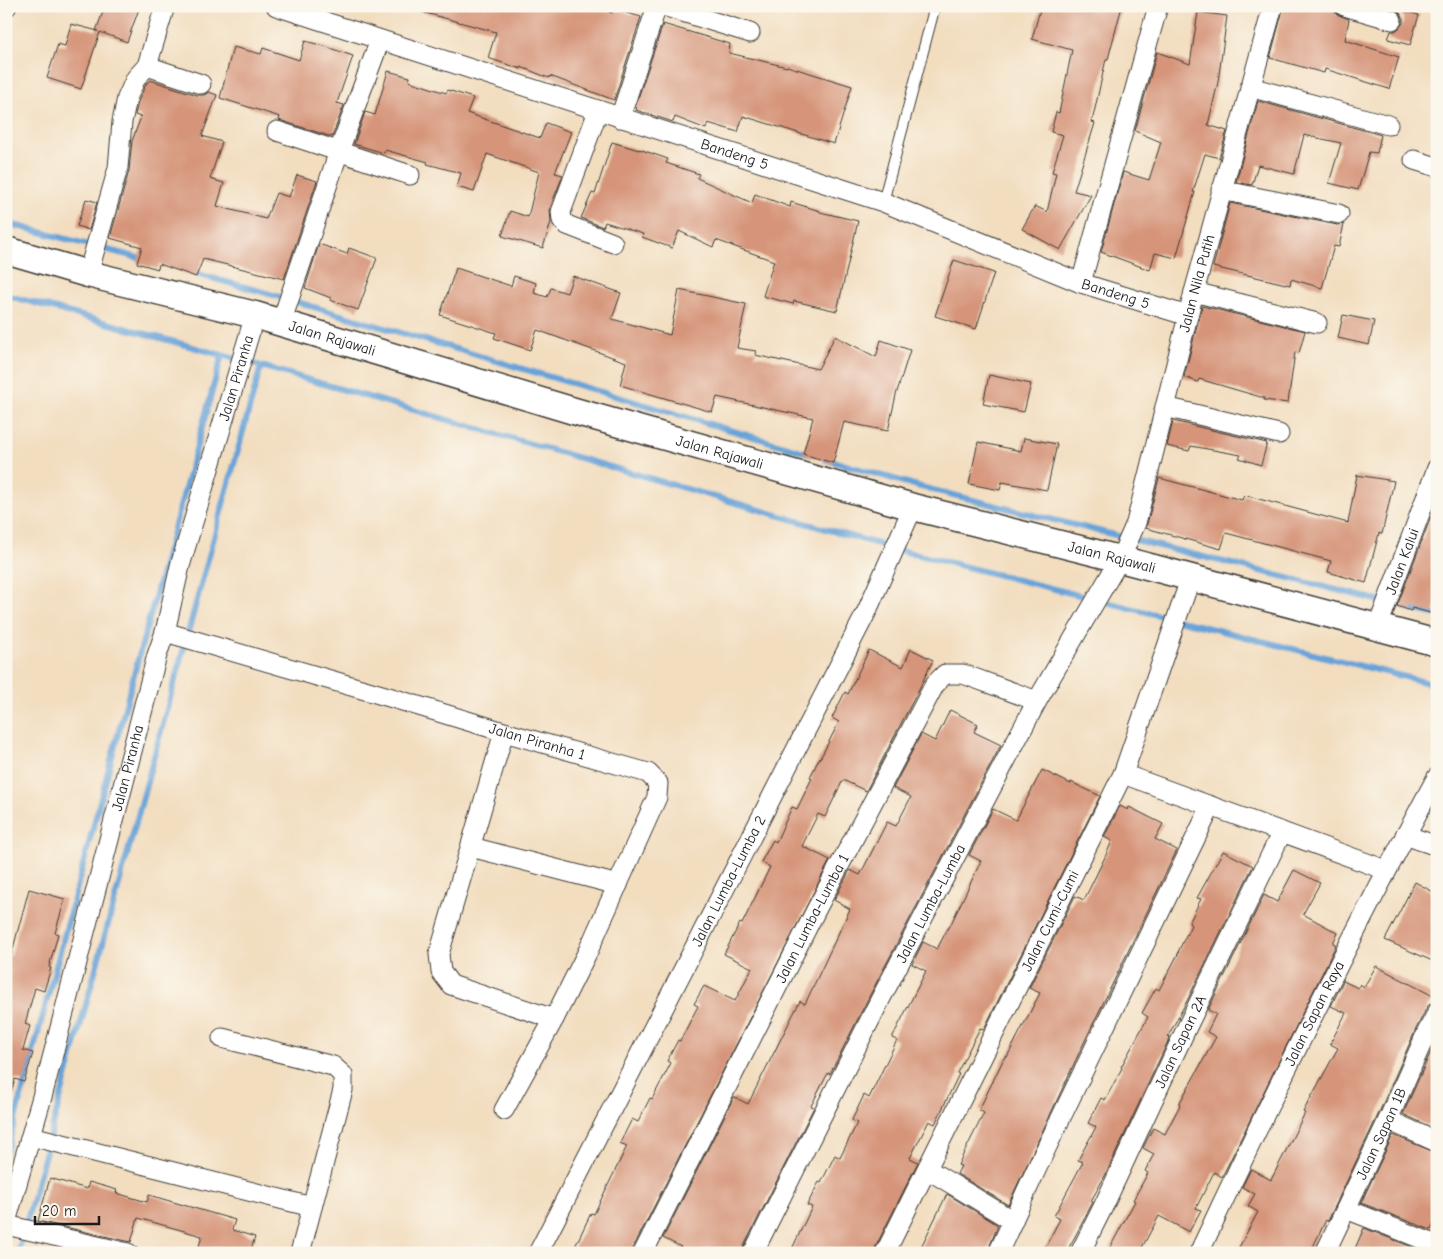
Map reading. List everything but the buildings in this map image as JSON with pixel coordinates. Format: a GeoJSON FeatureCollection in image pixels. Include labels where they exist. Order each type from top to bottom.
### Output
{"type":"FeatureCollection","features":[{"type":"Feature","properties":{"kind":"main road","name":"Jalan Rajawali"},"geometry":{"type":"LineString","coordinates":[[6,250],[88,274],[255,315],[574,411],[913,507],[1120,559],[1437,643]]}},
{"type":"Feature","properties":{"kind":"street"},"geometry":{"type":"LineString","coordinates":[[88,274],[118,168],[122,122],[127,98],[136,78],[146,66],[165,6]]}},
{"type":"Feature","properties":{"kind":"street","name":"Bandeng 5"},"geometry":{"type":"LineString","coordinates":[[276,6],[883,202],[1081,283],[1188,316]]}},
{"type":"Feature","properties":{"kind":"street"},"geometry":{"type":"LineString","coordinates":[[620,118],[657,6]]}},
{"type":"Feature","properties":{"kind":"street"},"geometry":{"type":"LineString","coordinates":[[663,6],[750,33]]}},
{"type":"Feature","properties":{"kind":"street"},"geometry":{"type":"LineString","coordinates":[[1081,283],[1158,6]]}},
{"type":"Feature","properties":{"kind":"street","name":"Jalan Nila Putih"},"geometry":{"type":"LineString","coordinates":[[1120,559],[1136,524],[1194,292],[1273,6]]}},
{"type":"Feature","properties":{"kind":"street"},"geometry":{"type":"LineString","coordinates":[[1344,6],[1392,20]]}},
{"type":"Feature","properties":{"kind":"street"},"geometry":{"type":"LineString","coordinates":[[281,323],[339,151],[380,40]]}},
{"type":"Feature","properties":{"kind":"street"},"geometry":{"type":"LineString","coordinates":[[146,66],[201,84]]}},
{"type":"Feature","properties":{"kind":"street"},"geometry":{"type":"LineString","coordinates":[[1250,87],[1388,125]]}},
{"type":"Feature","properties":{"kind":"street"},"geometry":{"type":"LineString","coordinates":[[598,111],[561,212],[562,220],[567,225],[613,243]]}},
{"type":"Feature","properties":{"kind":"street"},"geometry":{"type":"LineString","coordinates":[[277,131],[410,176]]}},
{"type":"Feature","properties":{"kind":"street"},"geometry":{"type":"LineString","coordinates":[[1414,160],[1437,167]]}},
{"type":"Feature","properties":{"kind":"street"},"geometry":{"type":"LineString","coordinates":[[1221,190],[1339,214]]}},
{"type":"Feature","properties":{"kind":"street"},"geometry":{"type":"LineString","coordinates":[[1194,292],[1317,323]]}},
{"type":"Feature","properties":{"kind":"street","name":"Jalan Piranha"},"geometry":{"type":"LineString","coordinates":[[6,1223],[31,1136],[165,632],[180,566],[255,315]]}},
{"type":"Feature","properties":{"kind":"street"},"geometry":{"type":"LineString","coordinates":[[1164,407],[1279,434]]}},
{"type":"Feature","properties":{"kind":"street","name":"Jalan Kalui"},"geometry":{"type":"LineString","coordinates":[[1378,626],[1437,468]]}},
{"type":"Feature","properties":{"kind":"street","name":"Jalan Lumba-Lumba 2"},"geometry":{"type":"LineString","coordinates":[[538,1253],[866,612],[913,507]]}},
{"type":"Feature","properties":{"kind":"street","name":"Jalan Lumba-Lumba"},"geometry":{"type":"LineString","coordinates":[[753,1253],[881,998],[1037,701],[1120,559]]}},
{"type":"Feature","properties":{"kind":"street","name":"Jalan Cumi-Cumi"},"geometry":{"type":"LineString","coordinates":[[885,1253],[1122,774],[1191,578]]}},
{"type":"Feature","properties":{"kind":"street","name":"Jalan Piranha 1"},"geometry":{"type":"LineString","coordinates":[[165,632],[648,773],[658,783],[657,797],[588,951],[554,1019],[504,1110]]}},
{"type":"Feature","properties":{"kind":"street","name":"Jalan Lumba-Lumba 1"},"geometry":{"type":"LineString","coordinates":[[643,1253],[816,910],[935,684],[945,674],[963,674],[1037,701]]}},
{"type":"Feature","properties":{"kind":"street"},"geometry":{"type":"LineString","coordinates":[[504,732],[440,954],[440,972],[450,985],[554,1019]]}},
{"type":"Feature","properties":{"kind":"street"},"geometry":{"type":"LineString","coordinates":[[1122,774],[1386,870]]}},
{"type":"Feature","properties":{"kind":"street","name":"Jalan Sapan Raya"},"geometry":{"type":"LineString","coordinates":[[1199,1253],[1259,1124],[1386,870],[1437,777]]}},
{"type":"Feature","properties":{"kind":"street"},"geometry":{"type":"LineString","coordinates":[[998,1253],[1042,1157],[1211,806]]}},
{"type":"Feature","properties":{"kind":"street","name":"Jalan Sapan 2A"},"geometry":{"type":"LineString","coordinates":[[1080,1253],[1187,1026],[1282,832]]}},
{"type":"Feature","properties":{"kind":"street"},"geometry":{"type":"LineString","coordinates":[[1406,835],[1437,846]]}},
{"type":"Feature","properties":{"kind":"street"},"geometry":{"type":"LineString","coordinates":[[471,846],[618,885]]}},
{"type":"Feature","properties":{"kind":"street","name":"Jalan Sapan 1B"},"geometry":{"type":"LineString","coordinates":[[1325,1253],[1388,1120],[1431,1036],[1437,1014]]}},
{"type":"Feature","properties":{"kind":"street"},"geometry":{"type":"LineString","coordinates":[[222,1038],[333,1066],[343,1074],[343,1090],[300,1253]]}},
{"type":"Feature","properties":{"kind":"street"},"geometry":{"type":"LineString","coordinates":[[1388,1120],[1437,1142]]}},
{"type":"Feature","properties":{"kind":"street"},"geometry":{"type":"LineString","coordinates":[[31,1136],[312,1207]]}},
{"type":"Feature","properties":{"kind":"street"},"geometry":{"type":"LineString","coordinates":[[927,1169],[1014,1221]]}},
{"type":"Feature","properties":{"kind":"street"},"geometry":{"type":"LineString","coordinates":[[1346,1209],[1437,1245]]}},
{"type":"Feature","properties":{"kind":"street"},"geometry":{"type":"LineString","coordinates":[[6,1223],[128,1253]]}},
{"type":"Feature","properties":{"kind":"lane"},"geometry":{"type":"LineString","coordinates":[[883,202],[936,6]]}},
{"type":"Feature","properties":{"kind":"waterway"},"geometry":{"type":"LineString","coordinates":[[6,223],[146,260]]}},
{"type":"Feature","properties":{"kind":"waterway"},"geometry":{"type":"LineString","coordinates":[[190,272],[811,454]]}},
{"type":"Feature","properties":{"kind":"waterway"},"geometry":{"type":"LineString","coordinates":[[6,295],[261,366],[895,549],[1437,685]]}},
{"type":"Feature","properties":{"kind":"waterway"},"geometry":{"type":"LineString","coordinates":[[6,1153],[140,652],[222,355]]}},
{"type":"Feature","properties":{"kind":"waterway"},"geometry":{"type":"LineString","coordinates":[[18,1253],[261,366]]}},
{"type":"Feature","properties":{"kind":"waterway"},"geometry":{"type":"LineString","coordinates":[[825,459],[921,487],[1385,602]]}},
{"type":"Feature","properties":{"kind":"waterway"},"geometry":{"type":"LineString","coordinates":[[1404,607],[1437,615]]}}]}
